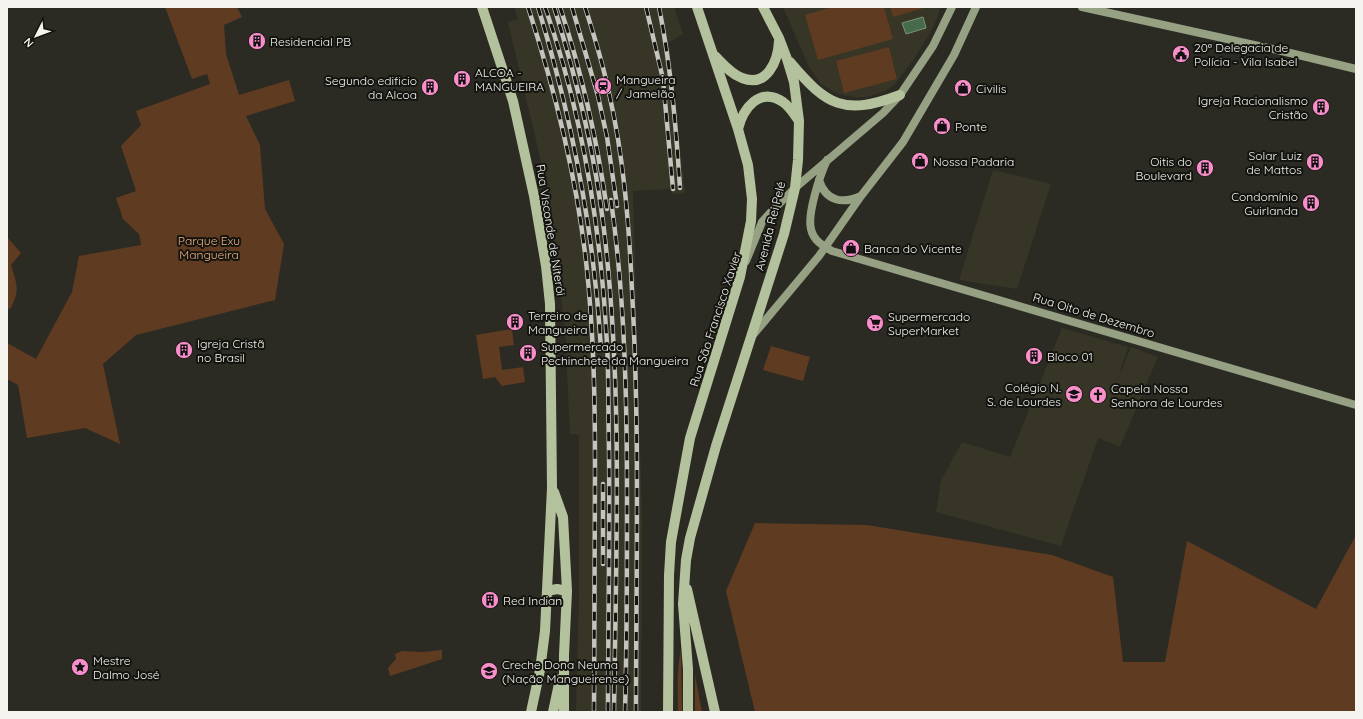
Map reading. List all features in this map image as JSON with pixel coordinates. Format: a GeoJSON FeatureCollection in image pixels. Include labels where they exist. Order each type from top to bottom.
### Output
{"type":"FeatureCollection","features":[{"type":"Feature","properties":{"kind":"main road","name":"Rua Visconde de Niterói"},"geometry":{"type":"LineString","coordinates":[[482,7],[513,101],[534,196],[546,266],[550,304],[552,488],[545,631],[540,670],[531,712]]}},
{"type":"Feature","properties":{"kind":"main road","name":"Avenida Rei Pelé"},"geometry":{"type":"LineString","coordinates":[[697,7],[738,130],[748,165],[752,199],[751,221],[740,277]]}},
{"type":"Feature","properties":{"kind":"main road","name":"Avenida Rei Pelé"},"geometry":{"type":"LineString","coordinates":[[752,335],[784,234],[795,188],[798,160],[799,121],[794,82],[779,38],[763,7]]}},
{"type":"Feature","properties":{"kind":"main road","name":"Rua São Francisco Xavier"},"geometry":{"type":"LineString","coordinates":[[668,712],[669,575],[671,542],[690,438],[740,277],[762,222],[795,188],[883,113],[900,95],[933,46],[952,7]]}},
{"type":"Feature","properties":{"kind":"main road"},"geometry":{"type":"LineString","coordinates":[[688,712],[688,669],[683,604],[686,580],[686,560],[695,519],[716,446],[752,335],[825,248],[861,196],[903,142],[954,55],[976,7]]}},
{"type":"Feature","properties":{"kind":"main road"},"geometry":{"type":"LineString","coordinates":[[1082,7],[1356,69]]}},
{"type":"Feature","properties":{"kind":"main road"},"geometry":{"type":"LineString","coordinates":[[713,53],[723,65],[741,78],[750,80],[758,79],[765,76],[775,62],[778,52],[779,38]]}},
{"type":"Feature","properties":{"kind":"main road"},"geometry":{"type":"LineString","coordinates":[[787,59],[818,93],[827,99],[840,104],[866,106],[900,95]]}},
{"type":"Feature","properties":{"kind":"main road"},"geometry":{"type":"LineString","coordinates":[[738,130],[745,111],[756,100],[762,98],[776,98],[784,102],[799,121]]}},
{"type":"Feature","properties":{"kind":"main road"},"geometry":{"type":"LineString","coordinates":[[825,248],[818,242],[811,230],[814,200],[819,180],[827,160]]}},
{"type":"Feature","properties":{"kind":"main road"},"geometry":{"type":"LineString","coordinates":[[819,180],[822,188],[831,198],[846,201],[861,196]]}},
{"type":"Feature","properties":{"kind":"main road","name":"Rua Oito de Dezembro"},"geometry":{"type":"LineString","coordinates":[[825,248],[839,254],[1356,405]]}},
{"type":"Feature","properties":{"kind":"main road","name":"Rua Visconde de Niterói"},"geometry":{"type":"LineString","coordinates":[[552,488],[563,517],[567,591],[564,655],[564,712]]}},
{"type":"Feature","properties":{"kind":"main road"},"geometry":{"type":"LineString","coordinates":[[686,580],[715,712]]}},
{"type":"Feature","properties":{"kind":"main road"},"geometry":{"type":"LineString","coordinates":[[546,591],[557,589],[567,591]]}},
{"type":"Feature","properties":{"kind":"main road"},"geometry":{"type":"LineString","coordinates":[[553,712],[564,655]]}},
{"type":"Feature","properties":{"kind":"shaded area"},"geometry":{"type":"Polygon","coordinates":[[[514,7],[674,7],[683,34],[669,43],[685,193],[672,194],[670,189],[633,191],[642,520],[641,712],[576,712],[579,597],[579,435],[570,434],[565,328],[547,187],[508,22],[518,19],[514,7]]]}},
{"type":"Feature","properties":{"kind":"shaded area"},"geometry":{"type":"Polygon","coordinates":[[[783,7],[941,7],[934,26],[916,56],[895,84],[885,91],[868,97],[853,97],[838,94],[821,84],[808,65],[783,7]]]}},
{"type":"Feature","properties":{"kind":"shaded area"},"geometry":{"type":"Polygon","coordinates":[[[923,17],[926,28],[906,34],[902,23],[923,17]]]}},
{"type":"Feature","properties":{"kind":"shaded area"},"geometry":{"type":"Polygon","coordinates":[[[993,170],[1051,184],[1017,289],[959,280],[993,170]]]}},
{"type":"Feature","properties":{"kind":"shaded area","name":"Colégio N. S. de Lourdes"},"geometry":{"type":"Polygon","coordinates":[[[1062,328],[1128,347],[1117,382],[1131,347],[1158,357],[1120,447],[1098,438],[1061,546],[936,512],[941,480],[962,442],[1010,457],[1062,328]]]}},
{"type":"Feature","properties":{"kind":"green space","name":"Parque Exu Mangueira"},"geometry":{"type":"Polygon","coordinates":[[[165,7],[237,7],[242,17],[224,25],[226,54],[239,95],[289,80],[295,101],[246,116],[260,145],[265,209],[284,244],[275,300],[136,335],[103,364],[120,444],[85,428],[27,438],[18,385],[7,379],[7,343],[36,359],[72,292],[79,256],[141,245],[139,234],[123,219],[116,198],[136,191],[121,146],[141,125],[136,111],[210,84],[207,74],[192,79],[165,7]]]}},
{"type":"Feature","properties":{"kind":"green space"},"geometry":{"type":"Polygon","coordinates":[[[832,7],[884,7],[893,39],[818,60],[805,15],[832,7]]]}},
{"type":"Feature","properties":{"kind":"green space"},"geometry":{"type":"Polygon","coordinates":[[[890,7],[927,7],[893,17],[890,7]]]}},
{"type":"Feature","properties":{"kind":"green space"},"geometry":{"type":"Polygon","coordinates":[[[889,47],[897,79],[844,93],[836,61],[889,47]]]}},
{"type":"Feature","properties":{"kind":"green space"},"geometry":{"type":"Polygon","coordinates":[[[7,237],[21,253],[11,265],[17,291],[11,308],[7,310],[7,237]]]}},
{"type":"Feature","properties":{"kind":"green space"},"geometry":{"type":"Polygon","coordinates":[[[512,329],[514,345],[499,347],[502,370],[523,367],[525,382],[502,386],[495,377],[483,379],[476,335],[512,329]]]}},
{"type":"Feature","properties":{"kind":"green space"},"geometry":{"type":"Polygon","coordinates":[[[771,346],[810,357],[803,381],[763,370],[771,346]]]}},
{"type":"Feature","properties":{"kind":"green space"},"geometry":{"type":"Polygon","coordinates":[[[755,523],[867,525],[1052,555],[1113,577],[1123,662],[1165,662],[1187,541],[1316,609],[1356,535],[1356,712],[755,712],[726,591],[755,523]]]}},
{"type":"Feature","properties":{"kind":"green space"},"geometry":{"type":"Polygon","coordinates":[[[442,650],[442,659],[390,676],[388,668],[396,659],[395,654],[402,651],[423,652],[442,650]]]}},
{"type":"Feature","properties":{"kind":"green space"},"geometry":{"type":"Polygon","coordinates":[[[681,651],[682,712],[678,712],[678,673],[681,651]]]}},
{"type":"Feature","properties":{"kind":"green space"},"geometry":{"type":"Polygon","coordinates":[[[695,675],[702,712],[695,712],[695,675]]]}},
{"type":"Feature","properties":{"kind":"railway"},"geometry":{"type":"LineString","coordinates":[[528,7],[556,101],[577,197],[589,288],[594,367],[595,419],[594,712]]}},
{"type":"Feature","properties":{"kind":"railway"},"geometry":{"type":"LineString","coordinates":[[538,7],[561,91],[580,176],[593,261],[601,348]]}},
{"type":"Feature","properties":{"kind":"railway"},"geometry":{"type":"LineString","coordinates":[[545,7],[570,89],[580,131],[595,216],[604,301],[608,357],[609,451],[608,712]]}},
{"type":"Feature","properties":{"kind":"railway"},"geometry":{"type":"LineString","coordinates":[[554,7],[578,90],[596,173],[610,290],[614,350],[617,471],[614,712]]}},
{"type":"Feature","properties":{"kind":"railway"},"geometry":{"type":"LineString","coordinates":[[560,7],[588,107],[599,158],[607,209]]}},
{"type":"Feature","properties":{"kind":"railway"},"geometry":{"type":"LineString","coordinates":[[572,7],[598,96],[607,137],[617,206]]}},
{"type":"Feature","properties":{"kind":"railway"},"geometry":{"type":"LineString","coordinates":[[585,7],[607,82],[614,117],[622,167],[629,241],[637,449],[636,712]]}},
{"type":"Feature","properties":{"kind":"railway"},"geometry":{"type":"LineString","coordinates":[[646,7],[663,79],[673,189]]}},
{"type":"Feature","properties":{"kind":"railway"},"geometry":{"type":"LineString","coordinates":[[659,7],[667,52],[677,142],[680,188]]}},
{"type":"Feature","properties":{"kind":"railway"},"geometry":{"type":"LineString","coordinates":[[611,200],[616,237],[626,387],[627,633],[625,712]]}},
{"type":"Feature","properties":{"kind":"railway"},"geometry":{"type":"LineString","coordinates":[[603,484],[603,564]]}},
{"type":"Feature","properties":{"kind":"place","name":"Residencial PB"},"geometry":{"type":"Point","coordinates":[257,41]}},
{"type":"Feature","properties":{"kind":"place","name":"20ª Delegacia de Polícia - Vila Isabel"},"geometry":{"type":"Point","coordinates":[1181,54]}},
{"type":"Feature","properties":{"kind":"place","name":"ALCOA - MANGUEIRA"},"geometry":{"type":"Point","coordinates":[462,79]}},
{"type":"Feature","properties":{"kind":"place","name":"Mangueira / Jamelão"},"geometry":{"type":"Point","coordinates":[603,86]}},
{"type":"Feature","properties":{"kind":"place","name":"Segundo edificio da Alcoa"},"geometry":{"type":"Point","coordinates":[430,87]}},
{"type":"Feature","properties":{"kind":"place","name":"Civilis"},"geometry":{"type":"Point","coordinates":[963,88]}},
{"type":"Feature","properties":{"kind":"place","name":"Igreja Racionalismo Cristão"},"geometry":{"type":"Point","coordinates":[1321,107]}},
{"type":"Feature","properties":{"kind":"place","name":"Ponte"},"geometry":{"type":"Point","coordinates":[942,126]}},
{"type":"Feature","properties":{"kind":"place","name":"Nossa Padaria"},"geometry":{"type":"Point","coordinates":[920,161]}},
{"type":"Feature","properties":{"kind":"place","name":"Solar Luiz de Mattos"},"geometry":{"type":"Point","coordinates":[1315,162]}},
{"type":"Feature","properties":{"kind":"place","name":"Oitis do Boulevard"},"geometry":{"type":"Point","coordinates":[1205,168]}},
{"type":"Feature","properties":{"kind":"place","name":"Condomínio Guirlanda"},"geometry":{"type":"Point","coordinates":[1311,203]}},
{"type":"Feature","properties":{"kind":"place","name":"Banca do Vicente"},"geometry":{"type":"Point","coordinates":[851,248]}},
{"type":"Feature","properties":{"kind":"place","name":"Terreiro de Mangueira"},"geometry":{"type":"Point","coordinates":[515,322]}},
{"type":"Feature","properties":{"kind":"place","name":"Supermercado SuperMarket"},"geometry":{"type":"Point","coordinates":[875,323]}},
{"type":"Feature","properties":{"kind":"place","name":"Igreja Cristã no Brasil"},"geometry":{"type":"Point","coordinates":[184,350]}},
{"type":"Feature","properties":{"kind":"place","name":"Supermercado Pechinchete da Mangueira"},"geometry":{"type":"Point","coordinates":[528,353]}},
{"type":"Feature","properties":{"kind":"place","name":"Bloco 01"},"geometry":{"type":"Point","coordinates":[1034,356]}},
{"type":"Feature","properties":{"kind":"place","name":"Colégio N. S. de Lourdes"},"geometry":{"type":"Point","coordinates":[1074,394]}},
{"type":"Feature","properties":{"kind":"place","name":"Capela Nossa Senhora de Lourdes"},"geometry":{"type":"Point","coordinates":[1098,395]}},
{"type":"Feature","properties":{"kind":"place","name":"Red Indian"},"geometry":{"type":"Point","coordinates":[490,600]}},
{"type":"Feature","properties":{"kind":"place","name":"Mestre Dalmo José"},"geometry":{"type":"Point","coordinates":[80,667]}},
{"type":"Feature","properties":{"kind":"place","name":"Creche Dona Neuma (Nação Mangueirense)"},"geometry":{"type":"Point","coordinates":[489,671]}}]}
